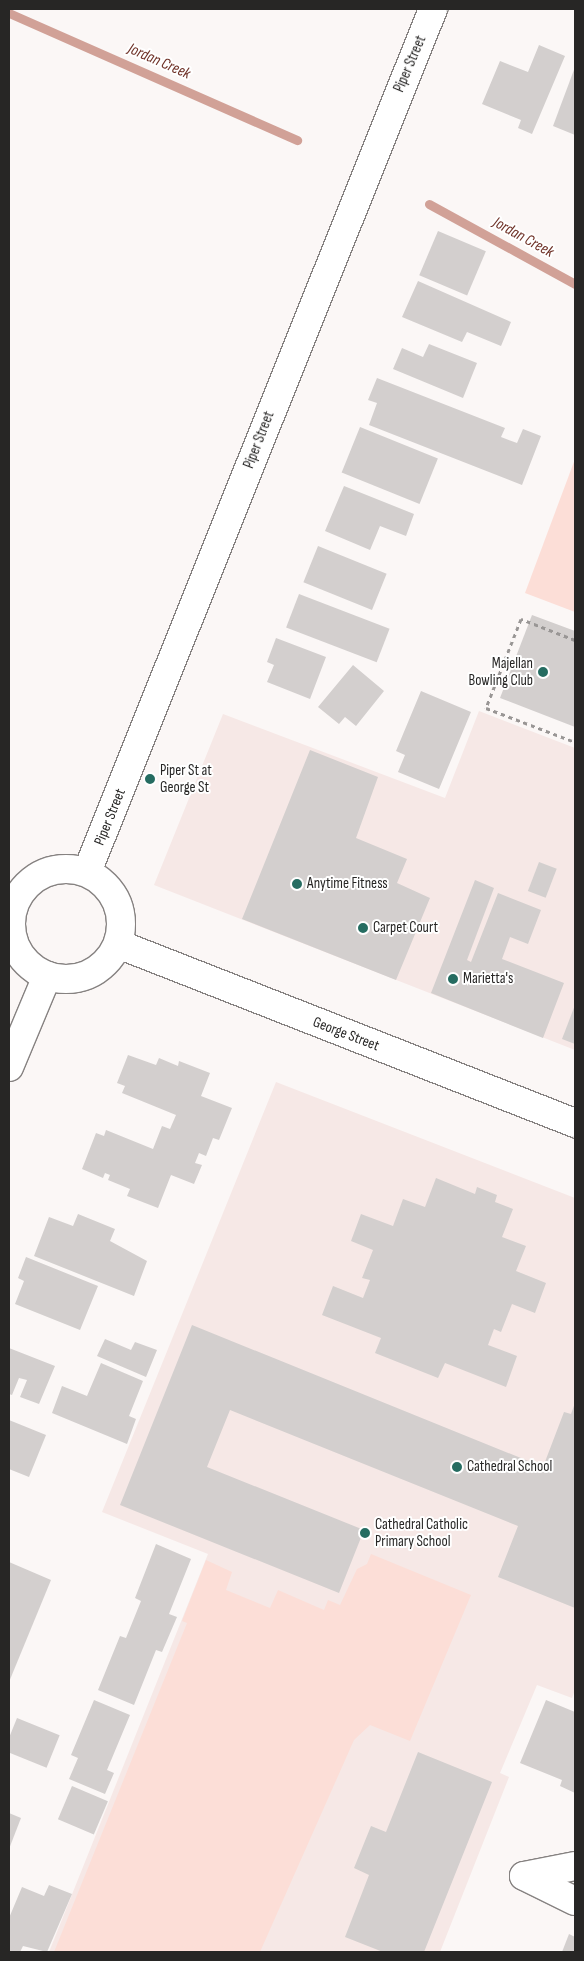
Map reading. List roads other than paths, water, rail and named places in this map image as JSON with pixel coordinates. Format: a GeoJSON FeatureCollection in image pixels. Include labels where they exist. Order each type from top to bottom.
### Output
{"type":"FeatureCollection","features":[{"type":"Feature","properties":{"kind":"street","name":"Piper Street"},"geometry":{"type":"LineString","coordinates":[[87,872],[433,9]]}},
{"type":"Feature","properties":{"kind":"street"},"geometry":{"type":"LineString","coordinates":[[59,868],[87,872],[100,879],[117,902],[121,915],[118,944],[111,956],[89,974],[76,978],[47,976],[23,958],[15,945],[11,923],[12,900],[33,879],[45,872],[59,868]]}},
{"type":"Feature","properties":{"kind":"street","name":"George Street"},"geometry":{"type":"LineString","coordinates":[[118,944],[575,1123]]}},
{"type":"Feature","properties":{"kind":"street"},"geometry":{"type":"LineString","coordinates":[[9,1067],[47,976]]}},
{"type":"Feature","properties":{"kind":"street"},"geometry":{"type":"LineString","coordinates":[[575,1866],[524,1876],[575,1901]]}},
{"type":"Feature","properties":{"kind":"waterway","name":"Jordan Creek"},"geometry":{"type":"LineString","coordinates":[[9,13],[297,140]]}},
{"type":"Feature","properties":{"kind":"waterway","name":"Jordan Creek"},"geometry":{"type":"LineString","coordinates":[[429,204],[575,284]]}},
{"type":"Feature","properties":{"kind":"place","name":"Majellan Bowling Club"},"geometry":{"type":"Point","coordinates":[543,672]}},
{"type":"Feature","properties":{"kind":"place","name":"Piper St at George St"},"geometry":{"type":"Point","coordinates":[150,779]}},
{"type":"Feature","properties":{"kind":"place","name":"Anytime Fitness"},"geometry":{"type":"Point","coordinates":[297,884]}},
{"type":"Feature","properties":{"kind":"place","name":"Carpet Court"},"geometry":{"type":"Point","coordinates":[363,928]}},
{"type":"Feature","properties":{"kind":"place","name":"Marietta's"},"geometry":{"type":"Point","coordinates":[453,979]}},
{"type":"Feature","properties":{"kind":"place","name":"Cathedral School"},"geometry":{"type":"Point","coordinates":[457,1467]}},
{"type":"Feature","properties":{"kind":"place","name":"Cathedral Catholic Primary School"},"geometry":{"type":"Point","coordinates":[365,1533]}}]}
